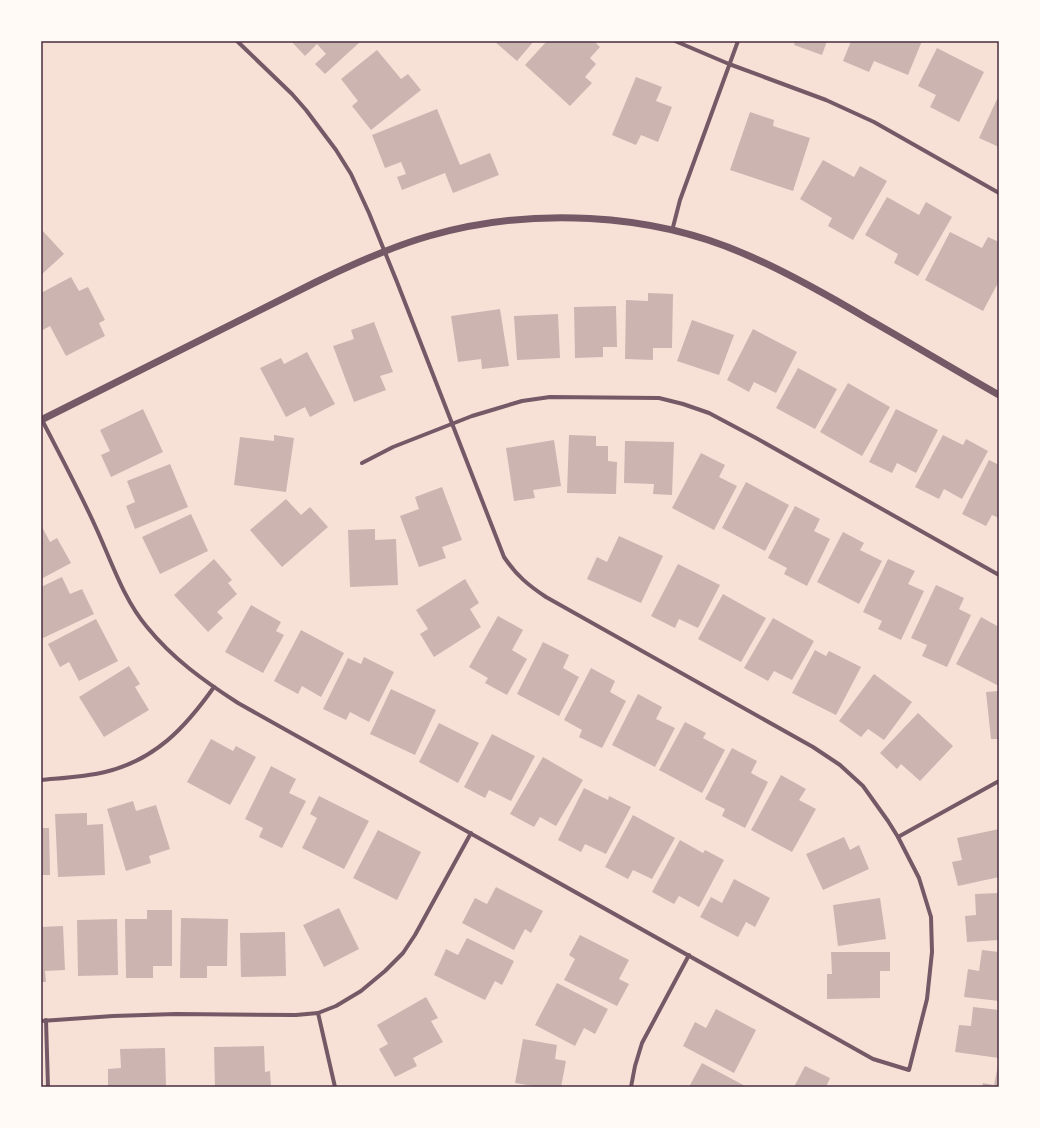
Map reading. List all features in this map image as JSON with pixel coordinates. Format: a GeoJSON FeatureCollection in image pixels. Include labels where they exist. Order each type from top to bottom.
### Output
{"type":"FeatureCollection","features":[{"type":"Feature","properties":{"kind":"street"},"geometry":{"type":"LineString","coordinates":[[237,41],[292,94],[318,125],[351,174],[369,213],[384,251],[420,339],[504,557],[513,571],[527,584],[546,597],[813,747],[840,765],[863,786],[898,837],[919,878],[931,917],[932,952],[927,999],[909,1070],[873,1059],[245,707],[214,687],[172,655],[146,627],[131,604],[91,517],[41,419],[316,282],[384,251],[428,236],[483,223],[519,219],[548,218],[594,218],[631,222],[706,240],[747,254],[838,302],[999,395]]}},
{"type":"Feature","properties":{"kind":"street"},"geometry":{"type":"LineString","coordinates":[[675,41],[729,64],[826,100],[874,122],[999,193]]}},
{"type":"Feature","properties":{"kind":"street"},"geometry":{"type":"LineString","coordinates":[[672,231],[680,200],[738,41]]}},
{"type":"Feature","properties":{"kind":"street"},"geometry":{"type":"LineString","coordinates":[[362,463],[393,446],[494,408],[522,401],[550,397],[659,398],[709,413],[999,575]]}},
{"type":"Feature","properties":{"kind":"street"},"geometry":{"type":"LineString","coordinates":[[41,780],[105,772],[128,765],[150,754],[168,741],[183,726],[200,707],[214,687]]}},
{"type":"Feature","properties":{"kind":"street"},"geometry":{"type":"LineString","coordinates":[[898,837],[999,781]]}},
{"type":"Feature","properties":{"kind":"street"},"geometry":{"type":"LineString","coordinates":[[41,1021],[145,1015],[258,1016],[318,1013],[336,1006],[361,991],[385,971],[403,953],[415,935],[471,833]]}},
{"type":"Feature","properties":{"kind":"street"},"geometry":{"type":"LineString","coordinates":[[630,1087],[642,1043],[689,955]]}},
{"type":"Feature","properties":{"kind":"street"},"geometry":{"type":"LineString","coordinates":[[318,1013],[335,1087]]}},
{"type":"Feature","properties":{"kind":"street"},"geometry":{"type":"LineString","coordinates":[[46,1020],[48,1087]]}},
{"type":"Feature","properties":{"kind":"building"},"geometry":{"type":"Polygon","coordinates":[[[291,41],[361,41],[325,74],[315,64],[326,54],[317,44],[305,56],[291,41]]]}},
{"type":"Feature","properties":{"kind":"building"},"geometry":{"type":"Polygon","coordinates":[[[494,41],[534,41],[517,61],[494,41]]]}},
{"type":"Feature","properties":{"kind":"building"},"geometry":{"type":"Polygon","coordinates":[[[547,41],[594,41],[600,47],[590,58],[596,64],[585,77],[592,83],[570,106],[525,65],[547,41]]]}},
{"type":"Feature","properties":{"kind":"building"},"geometry":{"type":"Polygon","coordinates":[[[795,41],[827,41],[822,55],[794,45],[795,41]]]}},
{"type":"Feature","properties":{"kind":"building"},"geometry":{"type":"Polygon","coordinates":[[[851,41],[922,41],[908,75],[874,61],[869,72],[843,61],[851,41]]]}},
{"type":"Feature","properties":{"kind":"building"},"geometry":{"type":"Polygon","coordinates":[[[937,48],[984,72],[959,122],[930,107],[936,95],[918,86],[937,48]]]}},
{"type":"Feature","properties":{"kind":"building"},"geometry":{"type":"Polygon","coordinates":[[[377,50],[401,79],[408,74],[421,90],[371,130],[352,106],[358,101],[341,79],[377,50]]]}},
{"type":"Feature","properties":{"kind":"building"},"geometry":{"type":"Polygon","coordinates":[[[636,77],[662,87],[656,101],[672,107],[658,142],[641,135],[636,145],[612,135],[636,77]]]}},
{"type":"Feature","properties":{"kind":"building"},"geometry":{"type":"Polygon","coordinates":[[[999,95],[999,147],[979,138],[999,95]]]}},
{"type":"Feature","properties":{"kind":"building"},"geometry":{"type":"Polygon","coordinates":[[[437,109],[460,165],[490,153],[499,175],[453,193],[445,173],[402,190],[397,177],[406,174],[401,162],[385,168],[372,135],[437,109]]]}},
{"type":"Feature","properties":{"kind":"building"},"geometry":{"type":"Polygon","coordinates":[[[750,112],[774,120],[773,126],[810,138],[793,191],[730,170],[750,112]]]}},
{"type":"Feature","properties":{"kind":"building"},"geometry":{"type":"Polygon","coordinates":[[[823,160],[854,177],[860,166],[887,181],[853,240],[828,226],[832,218],[800,199],[823,160]]]}},
{"type":"Feature","properties":{"kind":"building"},"geometry":{"type":"Polygon","coordinates":[[[887,197],[919,215],[926,202],[952,217],[918,276],[894,263],[898,254],[865,235],[887,197]]]}},
{"type":"Feature","properties":{"kind":"building"},"geometry":{"type":"Polygon","coordinates":[[[41,229],[64,254],[41,275],[41,229]]]}},
{"type":"Feature","properties":{"kind":"building"},"geometry":{"type":"Polygon","coordinates":[[[950,232],[982,248],[988,237],[999,242],[999,281],[983,311],[925,280],[950,232]]]}},
{"type":"Feature","properties":{"kind":"building"},"geometry":{"type":"Polygon","coordinates":[[[71,277],[79,291],[88,287],[105,320],[99,323],[105,336],[66,356],[50,326],[41,331],[41,293],[71,277]]]}},
{"type":"Feature","properties":{"kind":"building"},"geometry":{"type":"Polygon","coordinates":[[[648,293],[673,294],[672,348],[653,348],[653,360],[625,359],[626,300],[648,301],[648,293]]]}},
{"type":"Feature","properties":{"kind":"building"},"geometry":{"type":"Polygon","coordinates":[[[616,306],[617,347],[603,347],[603,357],[575,358],[574,307],[616,306]]]}},
{"type":"Feature","properties":{"kind":"building"},"geometry":{"type":"Polygon","coordinates":[[[500,309],[509,366],[482,369],[481,359],[458,362],[451,316],[500,309]]]}},
{"type":"Feature","properties":{"kind":"building"},"geometry":{"type":"Polygon","coordinates":[[[558,314],[560,358],[517,360],[514,316],[558,314]]]}},
{"type":"Feature","properties":{"kind":"building"},"geometry":{"type":"Polygon","coordinates":[[[692,320],[734,335],[719,375],[677,361],[692,320]]]}},
{"type":"Feature","properties":{"kind":"building"},"geometry":{"type":"Polygon","coordinates":[[[374,322],[393,372],[380,376],[386,390],[354,402],[333,346],[354,339],[351,330],[374,322]]]}},
{"type":"Feature","properties":{"kind":"building"},"geometry":{"type":"Polygon","coordinates":[[[753,329],[797,352],[776,393],[754,382],[749,392],[727,380],[753,329]]]}},
{"type":"Feature","properties":{"kind":"building"},"geometry":{"type":"Polygon","coordinates":[[[307,352],[335,404],[310,417],[305,407],[286,417],[260,368],[281,358],[284,364],[307,352]]]}},
{"type":"Feature","properties":{"kind":"building"},"geometry":{"type":"Polygon","coordinates":[[[798,368],[837,389],[815,429],[776,408],[798,368]]]}},
{"type":"Feature","properties":{"kind":"building"},"geometry":{"type":"Polygon","coordinates":[[[848,383],[890,407],[862,456],[820,432],[848,383]]]}},
{"type":"Feature","properties":{"kind":"building"},"geometry":{"type":"Polygon","coordinates":[[[143,409],[163,452],[111,477],[101,455],[110,451],[100,430],[143,409]]]}},
{"type":"Feature","properties":{"kind":"building"},"geometry":{"type":"Polygon","coordinates":[[[896,409],[938,430],[916,473],[897,463],[892,473],[869,462],[896,409]]]}},
{"type":"Feature","properties":{"kind":"building"},"geometry":{"type":"Polygon","coordinates":[[[274,435],[294,438],[286,492],[234,485],[240,437],[274,441],[274,435]]]}},
{"type":"Feature","properties":{"kind":"building"},"geometry":{"type":"Polygon","coordinates":[[[569,435],[596,436],[596,446],[608,446],[608,461],[617,462],[616,494],[567,493],[569,435]]]}},
{"type":"Feature","properties":{"kind":"building"},"geometry":{"type":"Polygon","coordinates":[[[943,435],[963,445],[966,439],[988,451],[962,499],[944,489],[939,499],[915,487],[943,435]]]}},
{"type":"Feature","properties":{"kind":"building"},"geometry":{"type":"Polygon","coordinates":[[[554,440],[561,486],[533,490],[535,498],[514,501],[506,448],[554,440]]]}},
{"type":"Feature","properties":{"kind":"building"},"geometry":{"type":"Polygon","coordinates":[[[625,441],[674,442],[672,495],[653,494],[654,484],[624,483],[625,441]]]}},
{"type":"Feature","properties":{"kind":"building"},"geometry":{"type":"Polygon","coordinates":[[[701,453],[725,465],[719,477],[737,486],[714,530],[672,508],[701,453]]]}},
{"type":"Feature","properties":{"kind":"building"},"geometry":{"type":"Polygon","coordinates":[[[989,460],[999,465],[999,518],[992,515],[986,526],[962,514],[989,460]]]}},
{"type":"Feature","properties":{"kind":"building"},"geometry":{"type":"Polygon","coordinates":[[[170,464],[188,507],[135,529],[126,506],[135,502],[127,481],[170,464]]]}},
{"type":"Feature","properties":{"kind":"building"},"geometry":{"type":"Polygon","coordinates":[[[746,482],[789,505],[765,551],[722,528],[746,482]]]}},
{"type":"Feature","properties":{"kind":"building"},"geometry":{"type":"Polygon","coordinates":[[[442,487],[462,540],[442,547],[446,558],[419,567],[400,516],[419,509],[415,497],[442,487]]]}},
{"type":"Feature","properties":{"kind":"building"},"geometry":{"type":"Polygon","coordinates":[[[286,499],[301,515],[310,507],[328,527],[282,567],[250,530],[286,499]]]}},
{"type":"Feature","properties":{"kind":"building"},"geometry":{"type":"Polygon","coordinates":[[[795,506],[820,519],[814,531],[830,539],[807,586],[784,574],[787,568],[768,558],[795,506]]]}},
{"type":"Feature","properties":{"kind":"building"},"geometry":{"type":"Polygon","coordinates":[[[191,514],[208,551],[160,574],[142,537],[191,514]]]}},
{"type":"Feature","properties":{"kind":"building"},"geometry":{"type":"Polygon","coordinates":[[[41,525],[50,542],[57,538],[71,563],[41,579],[41,525]]]}},
{"type":"Feature","properties":{"kind":"building"},"geometry":{"type":"Polygon","coordinates":[[[375,529],[375,540],[396,539],[398,585],[350,587],[348,530],[375,529]]]}},
{"type":"Feature","properties":{"kind":"building"},"geometry":{"type":"Polygon","coordinates":[[[843,532],[864,543],[860,550],[882,561],[859,604],[817,582],[843,532]]]}},
{"type":"Feature","properties":{"kind":"building"},"geometry":{"type":"Polygon","coordinates":[[[619,536],[663,556],[641,603],[587,579],[597,557],[607,562],[619,536]]]}},
{"type":"Feature","properties":{"kind":"building"},"geometry":{"type":"Polygon","coordinates":[[[214,559],[232,580],[228,583],[237,594],[217,612],[223,618],[208,632],[174,595],[214,559]]]}},
{"type":"Feature","properties":{"kind":"building"},"geometry":{"type":"Polygon","coordinates":[[[888,559],[915,571],[908,584],[924,591],[901,640],[878,629],[882,621],[863,612],[888,559]]]}},
{"type":"Feature","properties":{"kind":"building"},"geometry":{"type":"Polygon","coordinates":[[[678,564],[720,585],[698,628],[679,619],[675,628],[651,616],[678,564]]]}},
{"type":"Feature","properties":{"kind":"building"},"geometry":{"type":"Polygon","coordinates":[[[62,577],[70,594],[82,589],[94,614],[41,639],[41,587],[62,577]]]}},
{"type":"Feature","properties":{"kind":"building"},"geometry":{"type":"Polygon","coordinates":[[[465,579],[479,603],[470,609],[481,627],[434,657],[420,634],[428,629],[416,610],[465,579]]]}},
{"type":"Feature","properties":{"kind":"building"},"geometry":{"type":"Polygon","coordinates":[[[936,585],[964,598],[959,609],[971,615],[947,667],[922,656],[927,645],[911,638],[936,585]]]}},
{"type":"Feature","properties":{"kind":"building"},"geometry":{"type":"Polygon","coordinates":[[[723,594],[766,618],[741,662],[698,639],[723,594]]]}},
{"type":"Feature","properties":{"kind":"building"},"geometry":{"type":"Polygon","coordinates":[[[251,605],[281,622],[276,631],[284,635],[263,673],[225,652],[251,605]]]}},
{"type":"Feature","properties":{"kind":"building"},"geometry":{"type":"Polygon","coordinates":[[[498,616],[523,630],[512,650],[527,659],[507,695],[485,683],[488,678],[469,667],[498,616]]]}},
{"type":"Feature","properties":{"kind":"building"},"geometry":{"type":"Polygon","coordinates":[[[981,617],[999,627],[999,686],[956,664],[981,617]]]}},
{"type":"Feature","properties":{"kind":"building"},"geometry":{"type":"Polygon","coordinates":[[[773,618],[814,641],[792,680],[774,671],[768,681],[744,668],[773,618]]]}},
{"type":"Feature","properties":{"kind":"building"},"geometry":{"type":"Polygon","coordinates":[[[96,619],[118,661],[79,681],[69,662],[60,667],[48,644],[96,619]]]}},
{"type":"Feature","properties":{"kind":"building"},"geometry":{"type":"Polygon","coordinates":[[[301,630],[344,653],[321,697],[302,686],[298,694],[274,681],[301,630]]]}},
{"type":"Feature","properties":{"kind":"building"},"geometry":{"type":"Polygon","coordinates":[[[543,642],[569,655],[563,668],[579,677],[559,716],[517,694],[543,642]]]}},
{"type":"Feature","properties":{"kind":"building"},"geometry":{"type":"Polygon","coordinates":[[[815,650],[826,656],[829,651],[861,667],[836,715],[792,693],[815,650]]]}},
{"type":"Feature","properties":{"kind":"building"},"geometry":{"type":"Polygon","coordinates":[[[364,657],[394,672],[369,722],[350,712],[346,720],[323,709],[348,658],[361,664],[364,657]]]}},
{"type":"Feature","properties":{"kind":"building"},"geometry":{"type":"Polygon","coordinates":[[[129,666],[140,684],[135,687],[149,710],[104,737],[79,697],[129,666]]]}},
{"type":"Feature","properties":{"kind":"building"},"geometry":{"type":"Polygon","coordinates":[[[591,668],[615,681],[610,692],[626,701],[602,748],[579,737],[582,730],[564,720],[591,668]]]}},
{"type":"Feature","properties":{"kind":"building"},"geometry":{"type":"Polygon","coordinates":[[[874,674],[912,702],[884,740],[868,729],[861,737],[839,721],[874,674]]]}},
{"type":"Feature","properties":{"kind":"building"},"geometry":{"type":"Polygon","coordinates":[[[391,689],[436,710],[415,755],[370,734],[391,689]]]}},
{"type":"Feature","properties":{"kind":"building"},"geometry":{"type":"Polygon","coordinates":[[[999,691],[999,739],[991,739],[986,692],[999,691]]]}},
{"type":"Feature","properties":{"kind":"building"},"geometry":{"type":"Polygon","coordinates":[[[638,694],[662,707],[656,719],[675,728],[655,767],[612,745],[638,694]]]}},
{"type":"Feature","properties":{"kind":"building"},"geometry":{"type":"Polygon","coordinates":[[[918,713],[953,746],[920,781],[901,764],[897,769],[880,753],[918,713]]]}},
{"type":"Feature","properties":{"kind":"building"},"geometry":{"type":"Polygon","coordinates":[[[685,722],[706,733],[703,738],[725,750],[702,793],[659,770],[685,722]]]}},
{"type":"Feature","properties":{"kind":"building"},"geometry":{"type":"Polygon","coordinates":[[[439,723],[479,743],[458,783],[419,762],[439,723]]]}},
{"type":"Feature","properties":{"kind":"building"},"geometry":{"type":"Polygon","coordinates":[[[492,734],[535,756],[511,801],[489,790],[485,798],[464,787],[492,734]]]}},
{"type":"Feature","properties":{"kind":"building"},"geometry":{"type":"Polygon","coordinates":[[[211,739],[233,751],[236,746],[256,757],[230,805],[187,782],[211,739]]]}},
{"type":"Feature","properties":{"kind":"building"},"geometry":{"type":"Polygon","coordinates":[[[732,748],[757,761],[751,773],[768,782],[745,828],[722,816],[725,809],[705,799],[732,748]]]}},
{"type":"Feature","properties":{"kind":"building"},"geometry":{"type":"Polygon","coordinates":[[[543,757],[583,780],[556,826],[540,817],[534,827],[510,814],[543,757]]]}},
{"type":"Feature","properties":{"kind":"building"},"geometry":{"type":"Polygon","coordinates":[[[271,766],[296,779],[289,793],[306,801],[282,848],[259,837],[263,828],[245,819],[271,766]]]}},
{"type":"Feature","properties":{"kind":"building"},"geometry":{"type":"Polygon","coordinates":[[[781,775],[806,789],[799,800],[816,809],[792,852],[751,830],[781,775]]]}},
{"type":"Feature","properties":{"kind":"building"},"geometry":{"type":"Polygon","coordinates":[[[584,788],[608,800],[609,796],[631,807],[606,854],[585,844],[581,852],[558,840],[584,788]]]}},
{"type":"Feature","properties":{"kind":"building"},"geometry":{"type":"Polygon","coordinates":[[[319,796],[369,821],[344,869],[302,848],[317,818],[310,814],[319,796]]]}},
{"type":"Feature","properties":{"kind":"building"},"geometry":{"type":"Polygon","coordinates":[[[133,801],[136,811],[156,805],[170,849],[149,856],[151,863],[126,871],[107,809],[133,801]]]}},
{"type":"Feature","properties":{"kind":"building"},"geometry":{"type":"Polygon","coordinates":[[[87,813],[87,825],[103,824],[105,875],[58,877],[55,814],[87,813]]]}},
{"type":"Feature","properties":{"kind":"building"},"geometry":{"type":"Polygon","coordinates":[[[633,815],[675,838],[652,879],[633,870],[628,879],[605,867],[633,815]]]}},
{"type":"Feature","properties":{"kind":"building"},"geometry":{"type":"Polygon","coordinates":[[[41,828],[49,828],[50,875],[41,875],[41,828]]]}},
{"type":"Feature","properties":{"kind":"building"},"geometry":{"type":"Polygon","coordinates":[[[999,829],[999,877],[958,886],[952,862],[962,860],[957,838],[999,829]]]}},
{"type":"Feature","properties":{"kind":"building"},"geometry":{"type":"Polygon","coordinates":[[[378,830],[421,852],[397,900],[353,878],[378,830]]]}},
{"type":"Feature","properties":{"kind":"building"},"geometry":{"type":"Polygon","coordinates":[[[844,837],[850,850],[859,845],[869,869],[823,890],[806,854],[844,837]]]}},
{"type":"Feature","properties":{"kind":"building"},"geometry":{"type":"Polygon","coordinates":[[[680,840],[703,853],[705,850],[724,860],[699,907],[679,896],[674,904],[652,892],[680,840]]]}},
{"type":"Feature","properties":{"kind":"building"},"geometry":{"type":"Polygon","coordinates":[[[734,879],[770,898],[755,927],[746,922],[738,937],[700,917],[711,897],[722,903],[734,879]]]}},
{"type":"Feature","properties":{"kind":"building"},"geometry":{"type":"Polygon","coordinates":[[[496,887],[543,911],[531,933],[525,929],[514,950],[462,923],[475,898],[487,904],[496,887]]]}},
{"type":"Feature","properties":{"kind":"building"},"geometry":{"type":"Polygon","coordinates":[[[999,893],[999,940],[967,942],[965,916],[976,915],[975,894],[999,893]]]}},
{"type":"Feature","properties":{"kind":"building"},"geometry":{"type":"Polygon","coordinates":[[[880,898],[886,939],[838,946],[833,905],[880,898]]]}},
{"type":"Feature","properties":{"kind":"building"},"geometry":{"type":"Polygon","coordinates":[[[339,908],[359,949],[324,967],[303,925],[339,908]]]}},
{"type":"Feature","properties":{"kind":"building"},"geometry":{"type":"Polygon","coordinates":[[[147,910],[172,910],[172,966],[153,966],[153,978],[126,978],[125,919],[147,919],[147,910]]]}},
{"type":"Feature","properties":{"kind":"building"},"geometry":{"type":"Polygon","coordinates":[[[181,918],[228,919],[227,966],[207,966],[207,978],[180,978],[181,918]]]}},
{"type":"Feature","properties":{"kind":"building"},"geometry":{"type":"Polygon","coordinates":[[[117,919],[118,975],[78,976],[77,920],[117,919]]]}},
{"type":"Feature","properties":{"kind":"building"},"geometry":{"type":"Polygon","coordinates":[[[63,926],[65,970],[45,971],[46,982],[41,982],[41,927],[63,926]]]}},
{"type":"Feature","properties":{"kind":"building"},"geometry":{"type":"Polygon","coordinates":[[[285,932],[286,976],[241,977],[240,933],[285,932]]]}},
{"type":"Feature","properties":{"kind":"building"},"geometry":{"type":"Polygon","coordinates":[[[580,935],[629,960],[619,979],[629,984],[617,1006],[564,980],[575,959],[569,955],[580,935]]]}},
{"type":"Feature","properties":{"kind":"building"},"geometry":{"type":"Polygon","coordinates":[[[467,938],[514,961],[502,985],[495,981],[485,1000],[434,975],[446,949],[458,955],[467,938]]]}},
{"type":"Feature","properties":{"kind":"building"},"geometry":{"type":"Polygon","coordinates":[[[982,950],[999,952],[999,1001],[964,997],[968,969],[979,971],[982,950]]]}},
{"type":"Feature","properties":{"kind":"building"},"geometry":{"type":"Polygon","coordinates":[[[831,952],[890,952],[890,971],[880,971],[880,998],[827,999],[827,974],[832,974],[831,952]]]}},
{"type":"Feature","properties":{"kind":"building"},"geometry":{"type":"Polygon","coordinates":[[[557,983],[608,1009],[595,1034],[584,1028],[575,1046],[535,1025],[557,983]]]}},
{"type":"Feature","properties":{"kind":"building"},"geometry":{"type":"Polygon","coordinates":[[[426,997],[438,1018],[431,1021],[443,1042],[413,1058],[417,1066],[395,1077],[379,1049],[388,1044],[377,1025],[426,997]]]}},
{"type":"Feature","properties":{"kind":"building"},"geometry":{"type":"Polygon","coordinates":[[[973,1007],[999,1010],[999,1058],[955,1052],[959,1025],[971,1026],[973,1007]]]}},
{"type":"Feature","properties":{"kind":"building"},"geometry":{"type":"Polygon","coordinates":[[[716,1009],[756,1030],[734,1073],[683,1046],[695,1022],[706,1028],[716,1009]]]}},
{"type":"Feature","properties":{"kind":"building"},"geometry":{"type":"Polygon","coordinates":[[[523,1039],[557,1045],[555,1059],[566,1061],[561,1087],[540,1087],[515,1083],[523,1039]]]}},
{"type":"Feature","properties":{"kind":"building"},"geometry":{"type":"Polygon","coordinates":[[[264,1046],[265,1072],[270,1071],[271,1087],[215,1087],[214,1047],[264,1046]]]}},
{"type":"Feature","properties":{"kind":"building"},"geometry":{"type":"Polygon","coordinates":[[[165,1048],[166,1087],[108,1087],[108,1069],[121,1068],[120,1049],[165,1048]]]}},
{"type":"Feature","properties":{"kind":"building"},"geometry":{"type":"Polygon","coordinates":[[[702,1063],[747,1087],[689,1087],[702,1063]]]}},
{"type":"Feature","properties":{"kind":"building"},"geometry":{"type":"Polygon","coordinates":[[[998,1065],[999,1087],[982,1087],[983,1083],[994,1085],[998,1065]]]}},
{"type":"Feature","properties":{"kind":"building"},"geometry":{"type":"Polygon","coordinates":[[[805,1066],[830,1078],[826,1087],[794,1087],[805,1066]]]}}]}
